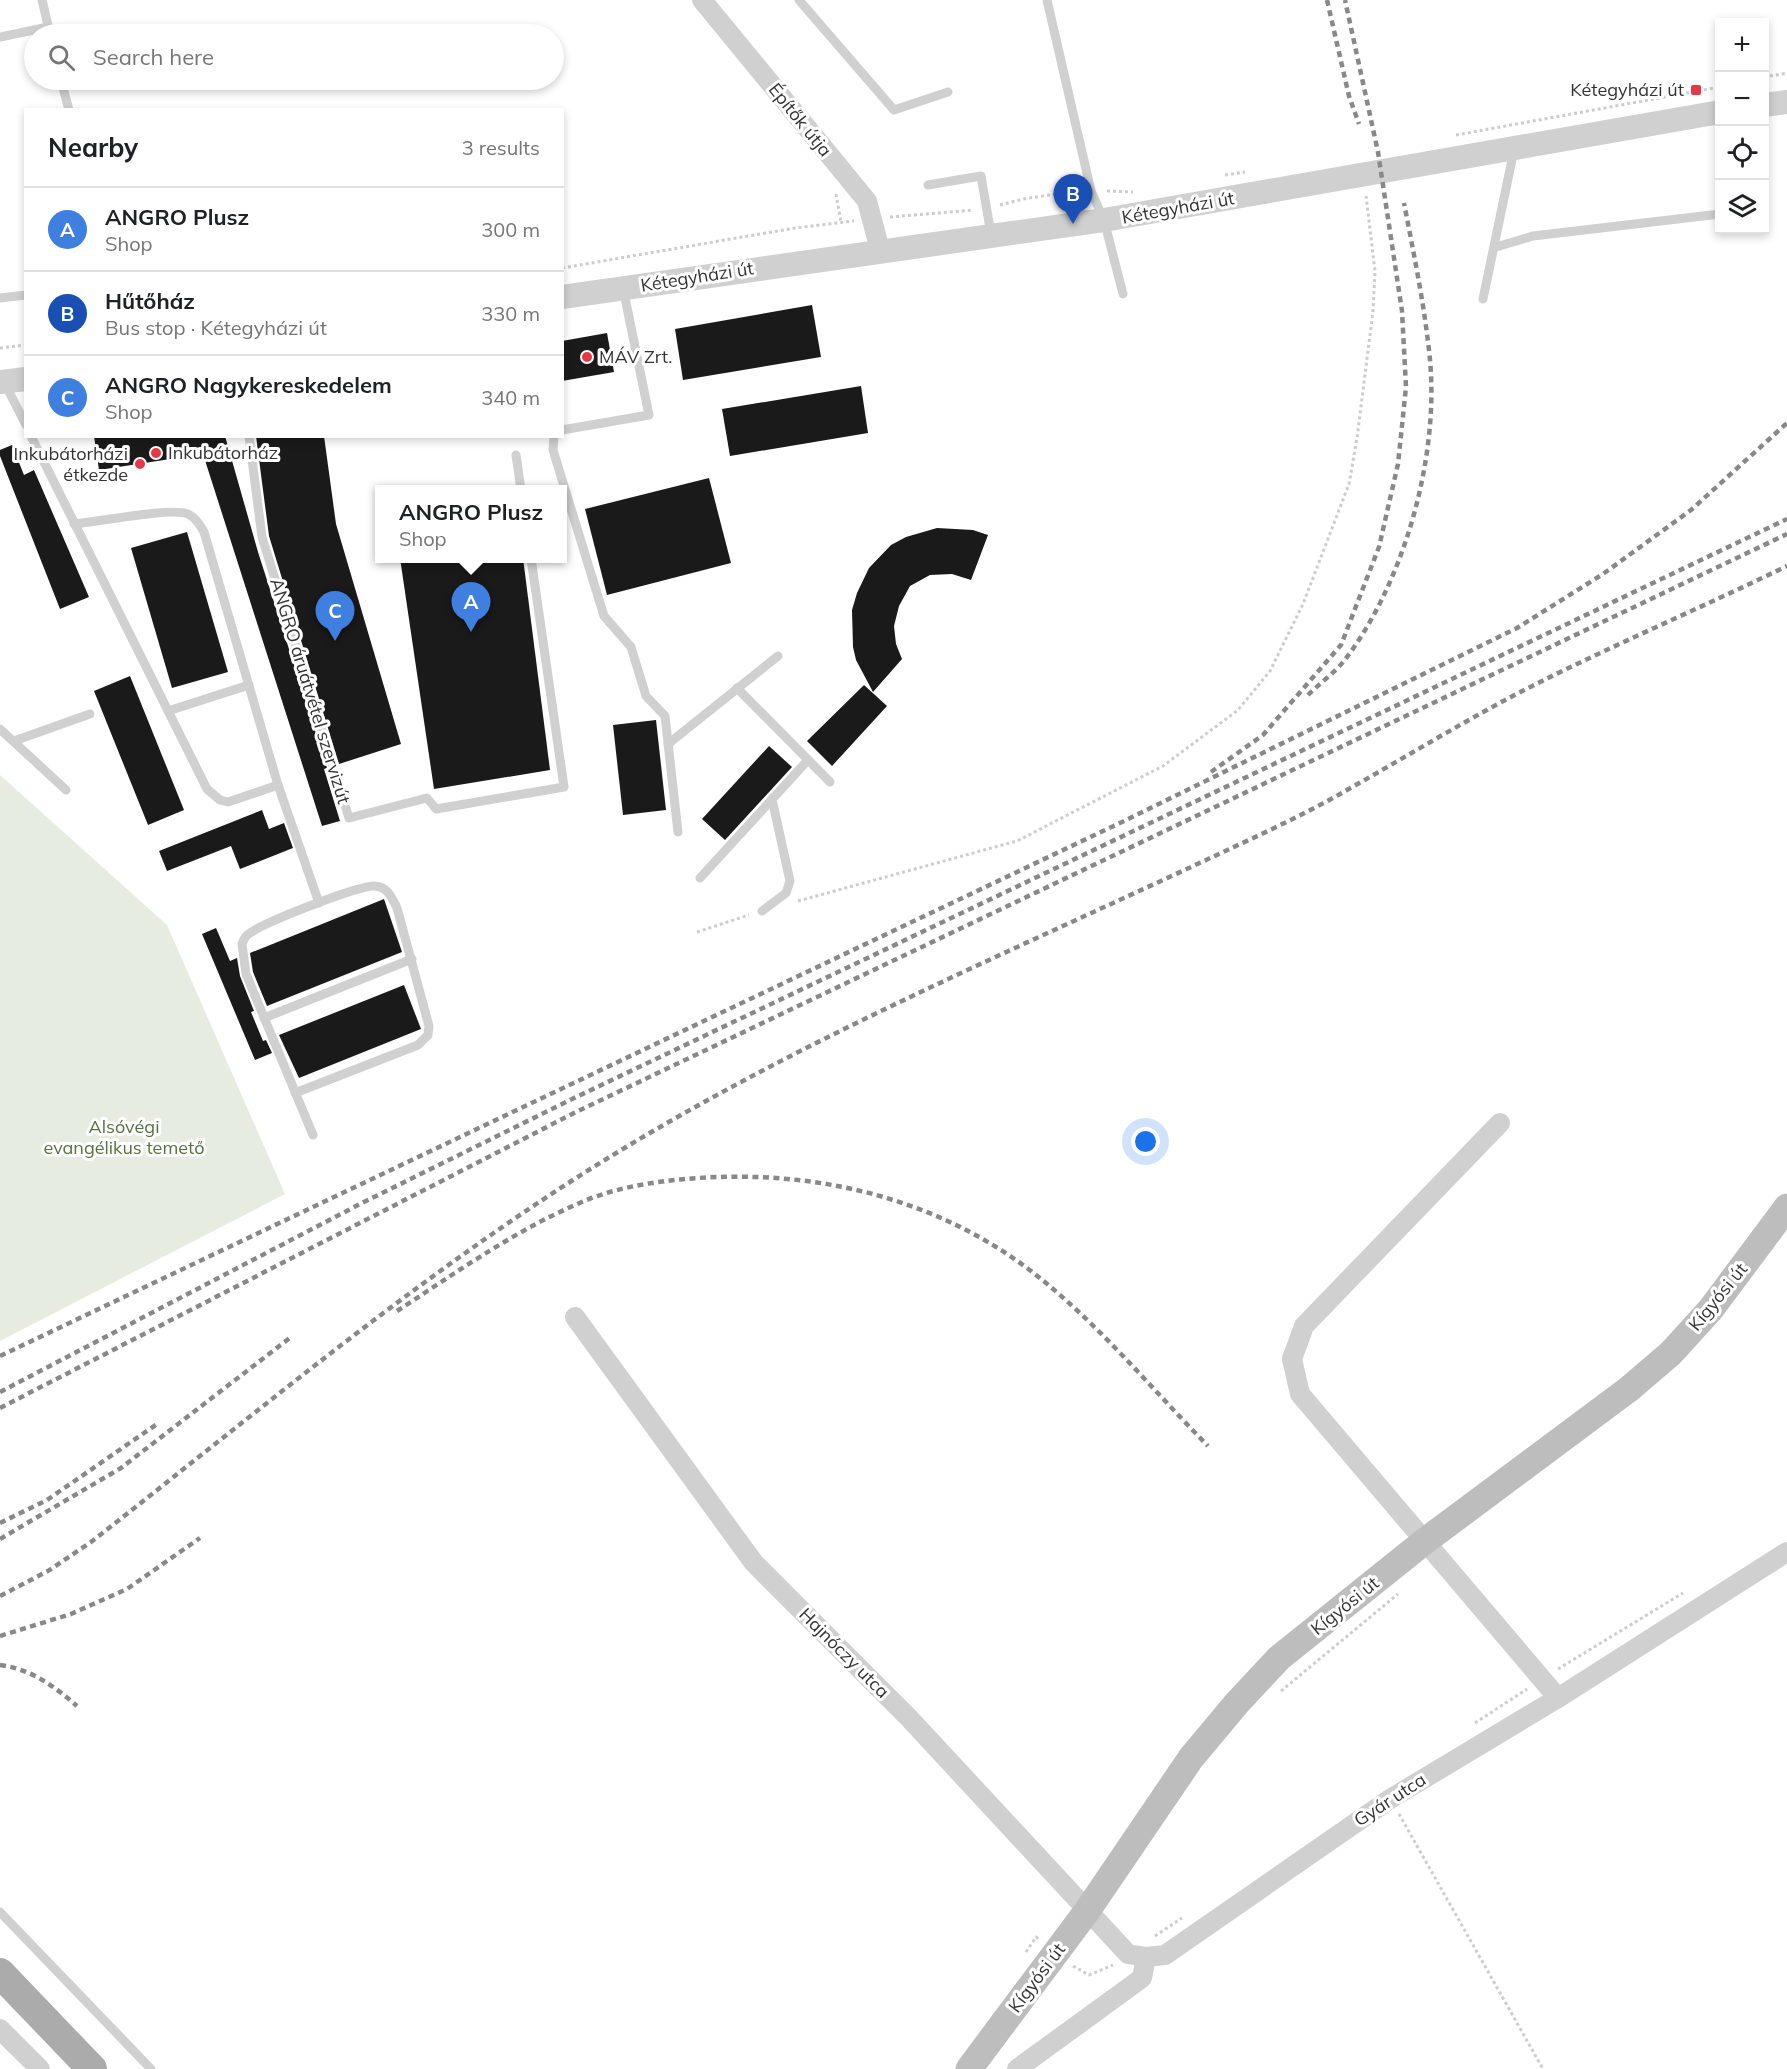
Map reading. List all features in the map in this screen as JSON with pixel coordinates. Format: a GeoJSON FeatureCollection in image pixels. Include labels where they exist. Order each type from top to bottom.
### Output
{"type":"FeatureCollection","features":[{"type":"Feature","properties":{"kind":"main road","name":"Kígyósi út"},"geometry":{"type":"LineString","coordinates":[[969,2069],[1069,1963],[1088,1911],[1191,1758],[1237,1703],[1279,1658],[1425,1541],[1570,1434],[1671,1353],[1711,1309],[1787,1207]]}},
{"type":"Feature","properties":{"kind":"main road"},"geometry":{"type":"LineString","coordinates":[[0,1973],[92,2069]]}},
{"type":"Feature","properties":{"kind":"street","name":"Építők útja"},"geometry":{"type":"LineString","coordinates":[[702,0],[867,201],[880,250]]}},
{"type":"Feature","properties":{"kind":"street"},"geometry":{"type":"LineString","coordinates":[[1769,104],[1787,102]]}},
{"type":"Feature","properties":{"kind":"street","name":"Kétegyházi út"},"geometry":{"type":"LineString","coordinates":[[564,297],[991,234],[1104,220],[1365,176],[1715,113]]}},
{"type":"Feature","properties":{"kind":"street"},"geometry":{"type":"LineString","coordinates":[[1500,1123],[1304,1326],[1292,1359],[1300,1394],[1558,1698]]}},
{"type":"Feature","properties":{"kind":"street","name":"Hajnóczy utca"},"geometry":{"type":"LineString","coordinates":[[575,1317],[754,1563],[909,1718],[1088,1911],[1137,1955]]}},
{"type":"Feature","properties":{"kind":"street","name":"Gyár utca"},"geometry":{"type":"LineString","coordinates":[[1137,1955],[1165,1955],[1390,1798],[1558,1698],[1787,1552]]}},
{"type":"Feature","properties":{"kind":"street"},"geometry":{"type":"LineString","coordinates":[[1017,2069],[1142,1978],[1137,1955]]}},
{"type":"Feature","properties":{"kind":"street"},"geometry":{"type":"LineString","coordinates":[[0,2029],[40,2069]]}},
{"type":"Feature","properties":{"kind":"lane"},"geometry":{"type":"LineString","coordinates":[[42,0],[47,24]]}},
{"type":"Feature","properties":{"kind":"lane"},"geometry":{"type":"LineString","coordinates":[[799,0],[894,110],[948,92]]}},
{"type":"Feature","properties":{"kind":"lane"},"geometry":{"type":"LineString","coordinates":[[1047,0],[1091,191],[1104,220],[1124,294]]}},
{"type":"Feature","properties":{"kind":"lane"},"geometry":{"type":"LineString","coordinates":[[0,37],[24,34]]}},
{"type":"Feature","properties":{"kind":"lane"},"geometry":{"type":"LineString","coordinates":[[64,90],[69,108]]}},
{"type":"Feature","properties":{"kind":"lane"},"geometry":{"type":"LineString","coordinates":[[1483,298],[1496,247],[1514,148]]}},
{"type":"Feature","properties":{"kind":"lane"},"geometry":{"type":"LineString","coordinates":[[928,185],[981,176],[991,234]]}},
{"type":"Feature","properties":{"kind":"lane"},"geometry":{"type":"LineString","coordinates":[[1496,247],[1533,236],[1715,214]]}},
{"type":"Feature","properties":{"kind":"lane"},"geometry":{"type":"LineString","coordinates":[[564,430],[649,415],[623,288]]}},
{"type":"Feature","properties":{"kind":"lane"},"geometry":{"type":"LineString","coordinates":[[0,298],[24,295]]}},
{"type":"Feature","properties":{"kind":"lane"},"geometry":{"type":"LineString","coordinates":[[10,381],[24,420]]}},
{"type":"Feature","properties":{"kind":"lane"},"geometry":{"type":"LineString","coordinates":[[32,438],[168,711],[213,796],[228,802],[278,785]]}},
{"type":"Feature","properties":{"kind":"lane","name":"ANGRO áruátvétel szervizút"},"geometry":{"type":"LineString","coordinates":[[249,438],[262,537],[349,818],[427,798],[436,809],[564,787],[532,563]]}},
{"type":"Feature","properties":{"kind":"lane"},"geometry":{"type":"LineString","coordinates":[[554,438],[553,450],[564,485]]}},
{"type":"Feature","properties":{"kind":"lane"},"geometry":{"type":"LineString","coordinates":[[516,455],[520,485]]}},
{"type":"Feature","properties":{"kind":"lane"},"geometry":{"type":"LineString","coordinates":[[567,496],[604,616],[631,647],[646,696],[665,716],[678,832]]}},
{"type":"Feature","properties":{"kind":"lane"},"geometry":{"type":"LineString","coordinates":[[74,524],[172,512],[190,515],[198,522],[204,532],[278,785],[319,903]]}},
{"type":"Feature","properties":{"kind":"lane"},"geometry":{"type":"LineString","coordinates":[[668,744],[778,656]]}},
{"type":"Feature","properties":{"kind":"lane"},"geometry":{"type":"LineString","coordinates":[[168,711],[249,686]]}},
{"type":"Feature","properties":{"kind":"lane"},"geometry":{"type":"LineString","coordinates":[[737,688],[830,782]]}},
{"type":"Feature","properties":{"kind":"lane"},"geometry":{"type":"LineString","coordinates":[[14,741],[90,714]]}},
{"type":"Feature","properties":{"kind":"lane"},"geometry":{"type":"LineString","coordinates":[[0,729],[66,790]]}},
{"type":"Feature","properties":{"kind":"lane"},"geometry":{"type":"LineString","coordinates":[[700,878],[808,760]]}},
{"type":"Feature","properties":{"kind":"lane"},"geometry":{"type":"LineString","coordinates":[[762,911],[786,893],[790,881],[771,799]]}},
{"type":"Feature","properties":{"kind":"lane"},"geometry":{"type":"LineString","coordinates":[[295,1093],[424,1041],[429,1026],[412,958],[397,908],[390,894],[382,888],[365,888],[319,903],[252,931],[242,944],[246,974],[295,1093],[313,1135]]}},
{"type":"Feature","properties":{"kind":"lane"},"geometry":{"type":"LineString","coordinates":[[264,1018],[412,958]]}},
{"type":"Feature","properties":{"kind":"lane"},"geometry":{"type":"LineString","coordinates":[[0,1912],[151,2069]]}},
{"type":"Feature","properties":{"kind":"path"},"geometry":{"type":"LineString","coordinates":[[1769,76],[1787,73]]}},
{"type":"Feature","properties":{"kind":"path"},"geometry":{"type":"LineString","coordinates":[[1445,137],[1715,88]]}},
{"type":"Feature","properties":{"kind":"path"},"geometry":{"type":"LineString","coordinates":[[1219,176],[1252,171]]}},
{"type":"Feature","properties":{"kind":"path"},"geometry":{"type":"LineString","coordinates":[[697,932],[762,911],[1017,841],[1163,766],[1238,710],[1270,671],[1304,604],[1349,484],[1373,311],[1375,271],[1365,176]]}},
{"type":"Feature","properties":{"kind":"path"},"geometry":{"type":"LineString","coordinates":[[564,268],[795,228],[873,218],[986,209],[1023,199],[1091,191],[1144,190]]}},
{"type":"Feature","properties":{"kind":"path"},"geometry":{"type":"LineString","coordinates":[[0,348],[24,345]]}},
{"type":"Feature","properties":{"kind":"path"},"geometry":{"type":"LineString","coordinates":[[1280,1692],[1405,1589]]}},
{"type":"Feature","properties":{"kind":"path"},"geometry":{"type":"LineString","coordinates":[[1474,1725],[1543,1679],[1685,1592]]}},
{"type":"Feature","properties":{"kind":"path"},"geometry":{"type":"LineString","coordinates":[[1390,1798],[1543,2069]]}},
{"type":"Feature","properties":{"kind":"path"},"geometry":{"type":"LineString","coordinates":[[1023,1956],[1036,1937],[1069,1963],[1089,1975],[1137,1955],[1187,1915]]}},
{"type":"Feature","properties":{"kind":"green space","name":"Alsóvégi evangélikus temető"},"geometry":{"type":"Polygon","coordinates":[[[0,775],[167,925],[285,1194],[0,1341],[0,775]]]}},
{"type":"Feature","properties":{"kind":"building"},"geometry":{"type":"Polygon","coordinates":[[[812,305],[821,357],[683,380],[675,329],[812,305]]]}},
{"type":"Feature","properties":{"kind":"building","name":"MÁV Zrt."},"geometry":{"type":"Polygon","coordinates":[[[607,333],[614,372],[564,381],[564,341],[607,333]]]}},
{"type":"Feature","properties":{"kind":"building"},"geometry":{"type":"Polygon","coordinates":[[[861,386],[868,433],[730,456],[722,409],[861,386]]]}},
{"type":"Feature","properties":{"kind":"building"},"geometry":{"type":"Polygon","coordinates":[[[94,438],[226,438],[258,552],[327,768],[324,769],[340,821],[322,826],[203,454],[99,470],[94,438]]]}},
{"type":"Feature","properties":{"kind":"building"},"geometry":{"type":"Polygon","coordinates":[[[256,438],[324,438],[336,524],[401,744],[339,764],[269,536],[256,438]]]}},
{"type":"Feature","properties":{"kind":"building"},"geometry":{"type":"Polygon","coordinates":[[[12,445],[24,475],[34,470],[89,597],[60,609],[0,456],[0,450],[12,445]]]}},
{"type":"Feature","properties":{"kind":"building"},"geometry":{"type":"Polygon","coordinates":[[[709,478],[731,563],[607,595],[585,509],[709,478]]]}},
{"type":"Feature","properties":{"kind":"building"},"geometry":{"type":"Polygon","coordinates":[[[937,528],[973,530],[988,535],[971,580],[952,574],[930,575],[910,586],[899,606],[894,626],[896,644],[902,659],[873,692],[856,660],[853,647],[852,610],[857,593],[869,568],[891,545],[906,537],[937,528]]]}},
{"type":"Feature","properties":{"kind":"building"},"geometry":{"type":"Polygon","coordinates":[[[187,532],[228,672],[172,688],[131,548],[187,532]]]}},
{"type":"Feature","properties":{"kind":"building"},"geometry":{"type":"Polygon","coordinates":[[[401,563],[524,563],[550,770],[434,789],[401,563]]]}},
{"type":"Feature","properties":{"kind":"building"},"geometry":{"type":"Polygon","coordinates":[[[130,676],[184,810],[148,825],[94,691],[130,676]]]}},
{"type":"Feature","properties":{"kind":"building"},"geometry":{"type":"Polygon","coordinates":[[[864,685],[887,706],[832,766],[807,741],[864,685]]]}},
{"type":"Feature","properties":{"kind":"building"},"geometry":{"type":"Polygon","coordinates":[[[656,720],[666,810],[623,815],[613,725],[656,720]]]}},
{"type":"Feature","properties":{"kind":"building"},"geometry":{"type":"Polygon","coordinates":[[[769,746],[792,767],[725,840],[702,819],[769,746]]]}},
{"type":"Feature","properties":{"kind":"building"},"geometry":{"type":"Polygon","coordinates":[[[262,810],[269,829],[284,823],[293,848],[240,869],[231,846],[167,871],[159,851],[262,810]]]}},
{"type":"Feature","properties":{"kind":"building"},"geometry":{"type":"Polygon","coordinates":[[[384,899],[402,952],[267,1006],[253,972],[250,953],[384,899]]]}},
{"type":"Feature","properties":{"kind":"building"},"geometry":{"type":"Polygon","coordinates":[[[216,928],[230,961],[237,958],[240,976],[254,1011],[251,1012],[263,1041],[266,1040],[272,1053],[255,1060],[202,934],[216,928]]]}},
{"type":"Feature","properties":{"kind":"building"},"geometry":{"type":"Polygon","coordinates":[[[404,985],[421,1029],[299,1078],[279,1035],[404,985]]]}},
{"type":"Feature","properties":{"kind":"railway"},"geometry":{"type":"LineString","coordinates":[[1327,0],[1349,96],[1359,124]]}},
{"type":"Feature","properties":{"kind":"railway"},"geometry":{"type":"LineString","coordinates":[[1211,772],[1263,735],[1341,645],[1379,547],[1398,464],[1406,387],[1402,311],[1378,152],[1345,0]]}},
{"type":"Feature","properties":{"kind":"railway"},"geometry":{"type":"LineString","coordinates":[[1308,695],[1344,661],[1365,630],[1384,595],[1400,557],[1423,478],[1429,437],[1430,360],[1404,203]]}},
{"type":"Feature","properties":{"kind":"railway"},"geometry":{"type":"LineString","coordinates":[[0,1356],[1122,822],[1517,628],[1603,574],[1691,510],[1787,423]]}},
{"type":"Feature","properties":{"kind":"railway"},"geometry":{"type":"LineString","coordinates":[[0,1392],[360,1204],[570,1100],[1787,519]]}},
{"type":"Feature","properties":{"kind":"railway"},"geometry":{"type":"LineString","coordinates":[[0,1408],[574,1113],[1787,534]]}},
{"type":"Feature","properties":{"kind":"railway"},"geometry":{"type":"LineString","coordinates":[[0,1596],[48,1571],[91,1542],[294,1381],[502,1227],[574,1179],[648,1134],[784,1059],[854,1024],[1295,818],[1495,705],[1606,650],[1787,566]]}},
{"type":"Feature","properties":{"kind":"railway"},"geometry":{"type":"LineString","coordinates":[[397,1311],[484,1254],[529,1228],[575,1205],[620,1189],[667,1181],[743,1177],[787,1179],[830,1185],[873,1194],[915,1207],[994,1246],[1031,1271],[1101,1333],[1208,1446]]}},
{"type":"Feature","properties":{"kind":"railway"},"geometry":{"type":"LineString","coordinates":[[0,1539],[121,1468],[291,1337]]}},
{"type":"Feature","properties":{"kind":"railway"},"geometry":{"type":"LineString","coordinates":[[0,1523],[47,1500],[157,1424]]}},
{"type":"Feature","properties":{"kind":"railway"},"geometry":{"type":"LineString","coordinates":[[0,1636],[71,1614],[127,1589],[200,1538]]}},
{"type":"Feature","properties":{"kind":"railway"},"geometry":{"type":"LineString","coordinates":[[0,1665],[32,1674],[77,1706]]}},
{"type":"Feature","properties":{"kind":"place","name":"Kétegyházi út"},"geometry":{"type":"Point","coordinates":[1696,90]}},
{"type":"Feature","properties":{"kind":"place","name":"Hűtőház"},"geometry":{"type":"Point","coordinates":[1073,224]}},
{"type":"Feature","properties":{"kind":"place","name":"MÁV Zrt."},"geometry":{"type":"Point","coordinates":[587,357]}},
{"type":"Feature","properties":{"kind":"place","name":"Inkubátorház"},"geometry":{"type":"Point","coordinates":[156,453]}},
{"type":"Feature","properties":{"kind":"place","name":"Inkubátorházi étkezde"},"geometry":{"type":"Point","coordinates":[140,464]}},
{"type":"Feature","properties":{"kind":"place","name":"ANGRO Plusz"},"geometry":{"type":"Point","coordinates":[471,632]}},
{"type":"Feature","properties":{"kind":"place","name":"ANGRO Nagykereskedelem"},"geometry":{"type":"Point","coordinates":[335,641]}}]}
